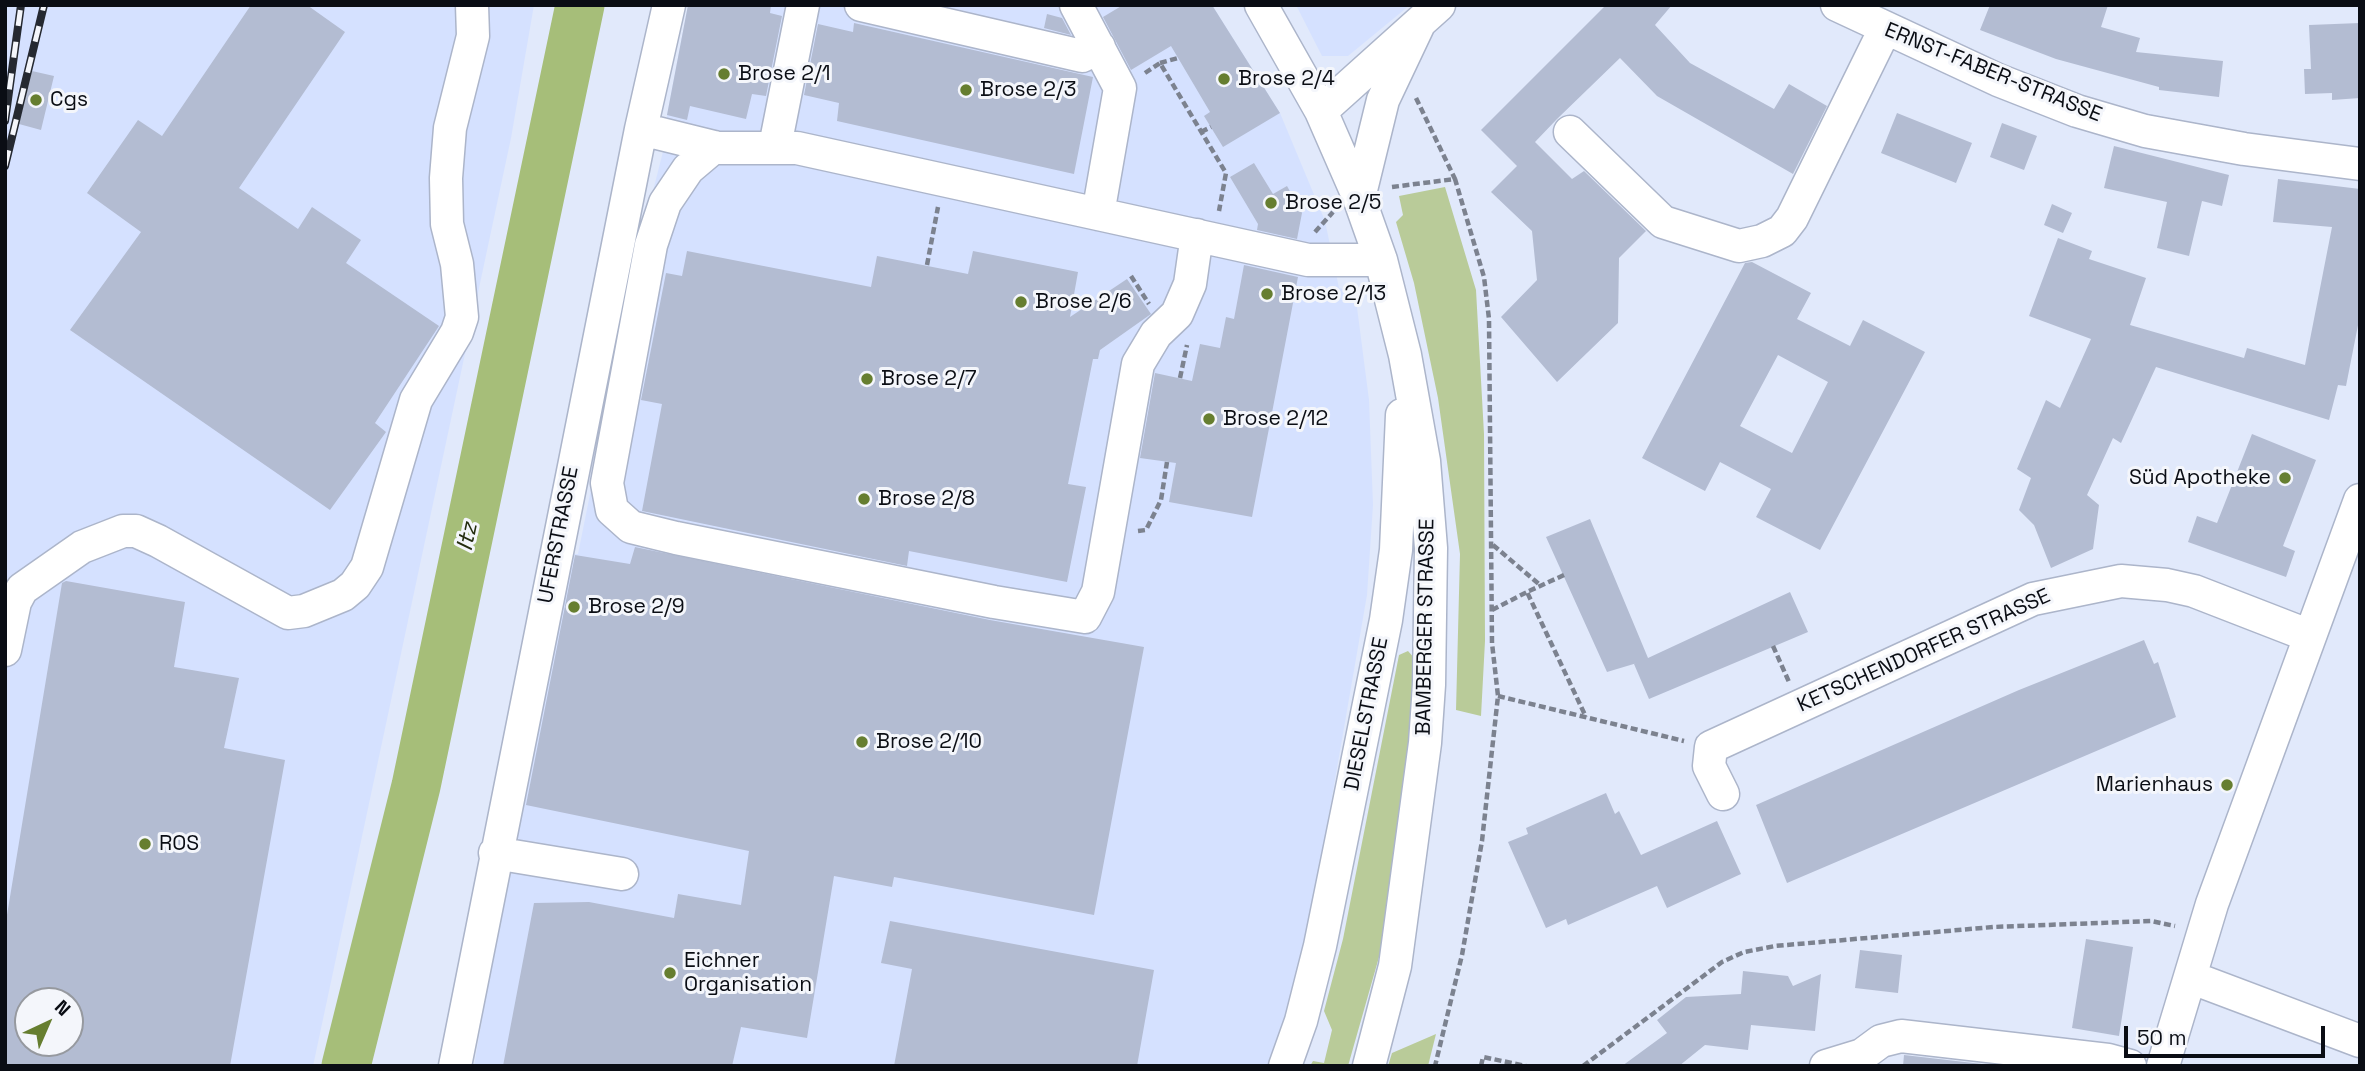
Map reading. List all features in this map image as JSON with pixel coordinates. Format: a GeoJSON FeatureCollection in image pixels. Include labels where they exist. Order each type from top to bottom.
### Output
{"type":"FeatureCollection","features":[{"type":"Feature","properties":{"kind":"street"},"geometry":{"type":"LineString","coordinates":[[5,650],[15,602],[22,589],[82,547],[123,531],[136,531],[158,541],[288,612],[304,611],[343,595],[355,585],[367,567],[416,400],[457,332],[462,317],[457,264],[447,224],[446,178],[450,128],[473,36],[472,5]]}},
{"type":"Feature","properties":{"kind":"street","name":"UFERSTRASSE"},"geometry":{"type":"LineString","coordinates":[[455,1066],[640,129],[668,5]]}},
{"type":"Feature","properties":{"kind":"street"},"geometry":{"type":"LineString","coordinates":[[775,146],[803,5]]}},
{"type":"Feature","properties":{"kind":"street"},"geometry":{"type":"LineString","coordinates":[[861,5],[1082,56],[1100,47]]}},
{"type":"Feature","properties":{"kind":"street"},"geometry":{"type":"LineString","coordinates":[[1076,5],[1120,88],[1098,214]]}},
{"type":"Feature","properties":{"kind":"street","name":"BAMBERGER STRASSE"},"geometry":{"type":"LineString","coordinates":[[1261,5],[1321,111],[1359,198],[1381,260],[1405,355],[1423,461],[1431,548],[1430,685],[1417,822],[1403,921],[1384,1017],[1369,1066]]}},
{"type":"Feature","properties":{"kind":"street","name":"ERNST-FABER-STRASSE"},"geometry":{"type":"LineString","coordinates":[[1837,5],[1998,80],[2099,118],[2145,131],[2244,149],[2360,164]]}},
{"type":"Feature","properties":{"kind":"street"},"geometry":{"type":"LineString","coordinates":[[1321,111],[1429,15]]}},
{"type":"Feature","properties":{"kind":"street"},"geometry":{"type":"LineString","coordinates":[[1359,198],[1383,100],[1399,65],[1429,15]]}},
{"type":"Feature","properties":{"kind":"street"},"geometry":{"type":"LineString","coordinates":[[1570,132],[1663,222],[1739,246],[1762,242],[1782,231],[1792,218],[1885,29]]}},
{"type":"Feature","properties":{"kind":"street"},"geometry":{"type":"LineString","coordinates":[[640,129],[714,147],[797,148],[1308,260],[1381,260]]}},
{"type":"Feature","properties":{"kind":"street"},"geometry":{"type":"LineString","coordinates":[[714,147],[688,169],[665,203],[651,244],[607,483],[612,510],[631,527],[676,538],[994,601],[1085,617],[1098,592],[1138,364],[1156,334],[1177,314],[1206,237]]}},
{"type":"Feature","properties":{"kind":"street","name":"DIESELSTRASSE"},"geometry":{"type":"LineString","coordinates":[[1285,1066],[1301,1021],[1320,946],[1386,620],[1396,550],[1405,355]]}},
{"type":"Feature","properties":{"kind":"street"},"geometry":{"type":"LineString","coordinates":[[2163,1066],[2203,931],[2310,636],[2347,576],[2360,500]]}},
{"type":"Feature","properties":{"kind":"street","name":"KETSCHENDORFER STRASSE"},"geometry":{"type":"LineString","coordinates":[[1711,747],[2033,599],[2121,581],[2194,591],[2310,636]]}},
{"type":"Feature","properties":{"kind":"street"},"geometry":{"type":"LineString","coordinates":[[1711,747],[1709,766],[1723,794]]}},
{"type":"Feature","properties":{"kind":"street"},"geometry":{"type":"LineString","coordinates":[[495,853],[622,874]]}},
{"type":"Feature","properties":{"kind":"street"},"geometry":{"type":"LineString","coordinates":[[2190,977],[2360,1041]]}},
{"type":"Feature","properties":{"kind":"street"},"geometry":{"type":"LineString","coordinates":[[1826,1066],[1862,1055],[1881,1041],[1901,1036],[2108,1060],[2130,1066]]}},
{"type":"Feature","properties":{"kind":"path"},"geometry":{"type":"LineString","coordinates":[[1120,88],[1160,64],[1178,58]]}},
{"type":"Feature","properties":{"kind":"path"},"geometry":{"type":"LineString","coordinates":[[1160,64],[1226,173],[1206,237]]}},
{"type":"Feature","properties":{"kind":"path"},"geometry":{"type":"LineString","coordinates":[[1399,65],[1455,179],[1484,277],[1489,319],[1492,610],[1498,696],[1482,841],[1462,955],[1435,1066]]}},
{"type":"Feature","properties":{"kind":"path"},"geometry":{"type":"LineString","coordinates":[[1201,132],[1211,127]]}},
{"type":"Feature","properties":{"kind":"path"},"geometry":{"type":"LineString","coordinates":[[1311,236],[1335,210],[1359,198],[1402,184],[1455,179]]}},
{"type":"Feature","properties":{"kind":"path"},"geometry":{"type":"LineString","coordinates":[[1180,378],[1189,340]]}},
{"type":"Feature","properties":{"kind":"path"},"geometry":{"type":"LineString","coordinates":[[1135,532],[1146,530],[1161,500],[1167,462]]}},
{"type":"Feature","properties":{"kind":"path"},"geometry":{"type":"LineString","coordinates":[[1492,544],[1540,585]]}},
{"type":"Feature","properties":{"kind":"path"},"geometry":{"type":"LineString","coordinates":[[1492,610],[1564,575]]}},
{"type":"Feature","properties":{"kind":"path"},"geometry":{"type":"LineString","coordinates":[[1527,592],[1586,717]]}},
{"type":"Feature","properties":{"kind":"path"},"geometry":{"type":"LineString","coordinates":[[1773,646],[1799,706]]}},
{"type":"Feature","properties":{"kind":"path"},"geometry":{"type":"LineString","coordinates":[[1498,696],[1711,747]]}},
{"type":"Feature","properties":{"kind":"path"},"geometry":{"type":"LineString","coordinates":[[1583,1066],[1722,962],[1744,952],[1775,946],[2090,923],[2151,922],[2203,931]]}},
{"type":"Feature","properties":{"kind":"path"},"geometry":{"type":"LineString","coordinates":[[1481,1066],[1483,1057],[1526,1066]]}},
{"type":"Feature","properties":{"kind":"shaded area","name":"ROS"},"geometry":{"type":"Polygon","coordinates":[[[5,5],[534,5],[511,138],[313,1066],[5,1066],[5,5]]]}},
{"type":"Feature","properties":{"kind":"shaded area"},"geometry":{"type":"Polygon","coordinates":[[[688,5],[1212,5],[1280,113],[1325,221],[1339,288],[1355,292],[1369,400],[1373,505],[1367,595],[1302,970],[1267,1066],[474,1066],[515,827],[573,554],[578,554],[643,230],[667,136],[667,115],[688,5]]]}},
{"type":"Feature","properties":{"kind":"shaded area"},"geometry":{"type":"Polygon","coordinates":[[[1296,5],[1410,5],[1348,56],[1322,56],[1296,5]]]}},
{"type":"Feature","properties":{"kind":"green space"},"geometry":{"type":"Polygon","coordinates":[[[1445,187],[1476,290],[1484,434],[1485,641],[1481,716],[1456,710],[1460,554],[1438,398],[1414,283],[1396,222],[1403,215],[1399,196],[1445,187]]]}},
{"type":"Feature","properties":{"kind":"green space"},"geometry":{"type":"Polygon","coordinates":[[[1408,651],[1416,660],[1408,784],[1387,929],[1348,1066],[1310,1066],[1313,1061],[1324,1063],[1332,1030],[1324,1011],[1343,939],[1399,655],[1408,651]]]}},
{"type":"Feature","properties":{"kind":"green space"},"geometry":{"type":"Polygon","coordinates":[[[1436,1034],[1428,1066],[1388,1066],[1392,1053],[1436,1034]]]}},
{"type":"Feature","properties":{"kind":"building"},"geometry":{"type":"Polygon","coordinates":[[[251,5],[307,5],[345,32],[239,188],[298,229],[312,207],[361,240],[346,263],[439,326],[375,423],[386,432],[330,510],[70,330],[141,232],[87,193],[138,120],[162,136],[251,5]]]}},
{"type":"Feature","properties":{"kind":"building","name":"Brose 2/1"},"geometry":{"type":"Polygon","coordinates":[[[688,5],[771,5],[770,13],[782,16],[766,96],[752,94],[746,119],[690,106],[687,120],[667,115],[688,5]]]}},
{"type":"Feature","properties":{"kind":"building","name":"Brose 2/4"},"geometry":{"type":"Polygon","coordinates":[[[1123,5],[1212,5],[1280,113],[1223,147],[1204,116],[1210,112],[1171,46],[1131,70],[1103,17],[1123,5]]]}},
{"type":"Feature","properties":{"kind":"building"},"geometry":{"type":"Polygon","coordinates":[[[1606,5],[1672,5],[1655,25],[1690,63],[1774,109],[1789,84],[1827,106],[1793,174],[1657,96],[1620,58],[1557,119],[1535,142],[1572,179],[1584,171],[1646,231],[1619,258],[1618,323],[1557,382],[1501,317],[1537,280],[1532,231],[1491,192],[1517,166],[1481,130],[1606,5]]]}},
{"type":"Feature","properties":{"kind":"building"},"geometry":{"type":"Polygon","coordinates":[[[1990,5],[2108,5],[2101,27],[2140,38],[2136,52],[2223,61],[2219,97],[2159,90],[2159,87],[2056,59],[1980,30],[1990,5]]]}},
{"type":"Feature","properties":{"kind":"building"},"geometry":{"type":"Polygon","coordinates":[[[1047,14],[1062,18],[1071,35],[1044,28],[1047,14]]]}},
{"type":"Feature","properties":{"kind":"building","name":"Brose 2/3"},"geometry":{"type":"Polygon","coordinates":[[[854,23],[1093,77],[1074,174],[837,121],[839,103],[804,95],[818,24],[853,32],[854,23]]]}},
{"type":"Feature","properties":{"kind":"building"},"geometry":{"type":"Polygon","coordinates":[[[2360,23],[2360,98],[2332,100],[2332,93],[2305,94],[2304,69],[2311,69],[2309,25],[2360,23]]]}},
{"type":"Feature","properties":{"kind":"building","name":"Cgs"},"geometry":{"type":"Polygon","coordinates":[[[32,71],[54,76],[41,130],[19,124],[32,71]]]}},
{"type":"Feature","properties":{"kind":"building"},"geometry":{"type":"Polygon","coordinates":[[[1897,113],[1972,143],[1956,183],[1881,153],[1897,113]]]}},
{"type":"Feature","properties":{"kind":"building"},"geometry":{"type":"Polygon","coordinates":[[[2002,123],[2037,136],[2024,170],[1990,157],[2002,123]]]}},
{"type":"Feature","properties":{"kind":"building"},"geometry":{"type":"Polygon","coordinates":[[[2114,146],[2229,175],[2222,206],[2202,201],[2189,256],[2157,248],[2167,202],[2104,188],[2114,146]]]}},
{"type":"Feature","properties":{"kind":"building","name":"Brose 2/5"},"geometry":{"type":"Polygon","coordinates":[[[1254,163],[1273,194],[1287,186],[1302,213],[1297,239],[1257,230],[1258,224],[1230,177],[1254,163]]]}},
{"type":"Feature","properties":{"kind":"building"},"geometry":{"type":"Polygon","coordinates":[[[2278,179],[2360,189],[2360,315],[2346,386],[2338,385],[2329,420],[2156,367],[2121,443],[2113,438],[2087,495],[2099,505],[2093,549],[2051,568],[2034,525],[2019,510],[2031,478],[2017,469],[2046,400],[2060,408],[2091,339],[2029,316],[2058,238],[2092,251],[2089,259],[2146,278],[2130,325],[2244,358],[2247,348],[2305,365],[2332,227],[2273,222],[2278,179]]]}},
{"type":"Feature","properties":{"kind":"building"},"geometry":{"type":"Polygon","coordinates":[[[2052,204],[2072,213],[2063,233],[2044,225],[2052,204]]]}},
{"type":"Feature","properties":{"kind":"building"},"geometry":{"type":"Polygon","coordinates":[[[687,251],[871,287],[877,256],[968,274],[973,251],[1078,272],[1070,317],[1127,279],[1151,314],[1100,350],[1098,359],[1093,359],[1068,484],[1086,487],[1067,582],[909,551],[907,566],[642,511],[662,404],[641,400],[666,273],[682,276],[687,251]]]}},
{"type":"Feature","properties":{"kind":"building"},"geometry":{"type":"Polygon","coordinates":[[[1752,262],[1811,293],[1797,319],[1850,346],[1863,320],[1925,352],[1820,550],[1756,517],[1771,489],[1720,462],[1705,491],[1642,458],[1745,263],[1752,262]],[[1778,355],[1740,426],[1792,453],[1828,382],[1778,355]]]}},
{"type":"Feature","properties":{"kind":"building","name":"Brose 2/12"},"geometry":{"type":"Polygon","coordinates":[[[1244,265],[1298,277],[1252,517],[1169,502],[1176,463],[1140,458],[1155,373],[1192,381],[1200,344],[1220,348],[1226,317],[1234,319],[1244,265]]]}},
{"type":"Feature","properties":{"kind":"building"},"geometry":{"type":"Polygon","coordinates":[[[2252,434],[2316,460],[2283,546],[2295,551],[2286,577],[2188,542],[2197,516],[2217,523],[2252,434]]]}},
{"type":"Feature","properties":{"kind":"building"},"geometry":{"type":"Polygon","coordinates":[[[1590,519],[1648,658],[1790,592],[1808,632],[1649,699],[1634,664],[1637,663],[1607,672],[1546,537],[1590,519]]]}},
{"type":"Feature","properties":{"kind":"building","name":"Brose 2/10"},"geometry":{"type":"Polygon","coordinates":[[[635,547],[990,620],[1144,647],[1094,915],[894,877],[892,887],[834,876],[807,1038],[741,1027],[732,1066],[503,1066],[534,903],[589,902],[674,918],[678,894],[741,905],[749,851],[526,805],[575,555],[630,564],[635,547]]]}},
{"type":"Feature","properties":{"kind":"building","name":"ROS"},"geometry":{"type":"Polygon","coordinates":[[[66,581],[185,602],[174,667],[239,678],[224,748],[285,760],[230,1066],[5,1066],[5,927],[62,583],[66,581]]]}},
{"type":"Feature","properties":{"kind":"building"},"geometry":{"type":"Polygon","coordinates":[[[2144,640],[2154,664],[2158,662],[2176,717],[1787,883],[1756,805],[2019,690],[2144,640]]]}},
{"type":"Feature","properties":{"kind":"building"},"geometry":{"type":"Polygon","coordinates":[[[1606,793],[1615,814],[1619,811],[1641,855],[1717,821],[1741,874],[1667,908],[1657,886],[1568,925],[1566,919],[1546,928],[1508,842],[1528,834],[1526,828],[1606,793]]]}},
{"type":"Feature","properties":{"kind":"building"},"geometry":{"type":"Polygon","coordinates":[[[890,921],[1154,970],[1137,1066],[894,1066],[912,969],[881,963],[890,921]]]}},
{"type":"Feature","properties":{"kind":"building"},"geometry":{"type":"Polygon","coordinates":[[[2086,939],[2133,947],[2119,1036],[2072,1028],[2086,939]]]}},
{"type":"Feature","properties":{"kind":"building"},"geometry":{"type":"Polygon","coordinates":[[[1860,950],[1902,955],[1898,993],[1855,988],[1860,950]]]}},
{"type":"Feature","properties":{"kind":"building"},"geometry":{"type":"Polygon","coordinates":[[[1743,971],[1788,976],[1793,986],[1821,974],[1815,1031],[1751,1025],[1748,1050],[1705,1045],[1679,1066],[1622,1066],[1667,1033],[1657,1020],[1686,997],[1741,994],[1743,971]]]}},
{"type":"Feature","properties":{"kind":"building"},"geometry":{"type":"Polygon","coordinates":[[[1904,1055],[1982,1064],[1982,1066],[1903,1066],[1904,1055]]]}},
{"type":"Feature","properties":{"kind":"waterway","name":"Itz"},"geometry":{"type":"LineString","coordinates":[[346,1066],[416,786],[580,5]]}},
{"type":"Feature","properties":{"kind":"railway"},"geometry":{"type":"LineString","coordinates":[[5,121],[21,5]]}},
{"type":"Feature","properties":{"kind":"railway"},"geometry":{"type":"LineString","coordinates":[[5,166],[44,5]]}},
{"type":"Feature","properties":{"kind":"place","name":"Brose 2/1"},"geometry":{"type":"Point","coordinates":[724,74]}},
{"type":"Feature","properties":{"kind":"place","name":"Brose 2/4"},"geometry":{"type":"Point","coordinates":[1224,79]}},
{"type":"Feature","properties":{"kind":"place","name":"Brose 2/3"},"geometry":{"type":"Point","coordinates":[966,90]}},
{"type":"Feature","properties":{"kind":"place","name":"Cgs"},"geometry":{"type":"Point","coordinates":[36,100]}},
{"type":"Feature","properties":{"kind":"place","name":"Brose 2/5"},"geometry":{"type":"Point","coordinates":[1271,203]}},
{"type":"Feature","properties":{"kind":"place","name":"Brose 2/13"},"geometry":{"type":"Point","coordinates":[1267,294]}},
{"type":"Feature","properties":{"kind":"place","name":"Brose 2/6"},"geometry":{"type":"Point","coordinates":[1021,302]}},
{"type":"Feature","properties":{"kind":"place","name":"Brose 2/7"},"geometry":{"type":"Point","coordinates":[867,379]}},
{"type":"Feature","properties":{"kind":"place","name":"Brose 2/12"},"geometry":{"type":"Point","coordinates":[1209,419]}},
{"type":"Feature","properties":{"kind":"place","name":"Süd Apotheke"},"geometry":{"type":"Point","coordinates":[2285,478]}},
{"type":"Feature","properties":{"kind":"place","name":"Brose 2/8"},"geometry":{"type":"Point","coordinates":[864,499]}},
{"type":"Feature","properties":{"kind":"place","name":"Brose 2/9"},"geometry":{"type":"Point","coordinates":[574,607]}},
{"type":"Feature","properties":{"kind":"place","name":"Brose 2/10"},"geometry":{"type":"Point","coordinates":[862,742]}},
{"type":"Feature","properties":{"kind":"place","name":"Marienhaus"},"geometry":{"type":"Point","coordinates":[2227,785]}},
{"type":"Feature","properties":{"kind":"place","name":"ROS"},"geometry":{"type":"Point","coordinates":[145,844]}},
{"type":"Feature","properties":{"kind":"place","name":"Eichner Organisation"},"geometry":{"type":"Point","coordinates":[670,973]}}]}
